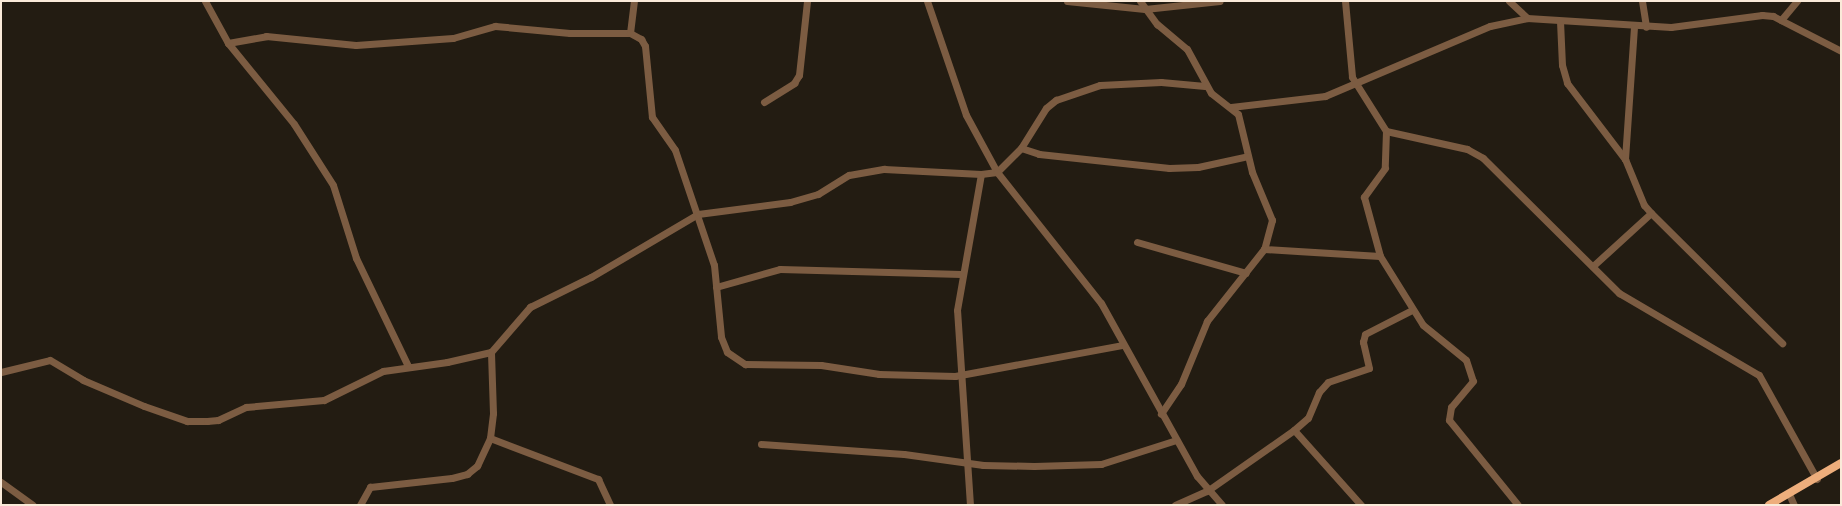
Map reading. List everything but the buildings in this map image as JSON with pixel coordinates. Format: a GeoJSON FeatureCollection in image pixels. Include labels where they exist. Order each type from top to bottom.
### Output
{"type":"FeatureCollection","features":[{"type":"Feature","properties":{"kind":"street"},"geometry":{"type":"LineString","coordinates":[[205,1],[228,43],[294,124],[333,185],[356,258],[408,366]]}},
{"type":"Feature","properties":{"kind":"street"},"geometry":{"type":"LineString","coordinates":[[630,33],[634,1]]}},
{"type":"Feature","properties":{"kind":"street"},"geometry":{"type":"LineString","coordinates":[[764,102],[794,83],[800,76],[807,1]]}},
{"type":"Feature","properties":{"kind":"street"},"geometry":{"type":"LineString","coordinates":[[927,1],[966,115],[997,172],[1101,303],[1176,440],[1207,491],[1222,505]]}},
{"type":"Feature","properties":{"kind":"street"},"geometry":{"type":"LineString","coordinates":[[1067,1],[1145,9],[1220,1]]}},
{"type":"Feature","properties":{"kind":"street"},"geometry":{"type":"LineString","coordinates":[[1140,1],[1157,24],[1182,42],[1205,86],[1231,107],[1241,123],[1248,156],[1271,214],[1272,228],[1264,249],[1207,321],[1181,384],[1161,414]]}},
{"type":"Feature","properties":{"kind":"street"},"geometry":{"type":"LineString","coordinates":[[1345,1],[1349,68],[1356,85],[1386,131],[1385,168],[1364,197],[1380,256],[1412,310],[1428,330],[1466,360],[1473,381],[1450,407],[1449,420],[1518,505]]}},
{"type":"Feature","properties":{"kind":"street"},"geometry":{"type":"LineString","coordinates":[[1509,1],[1528,18]]}},
{"type":"Feature","properties":{"kind":"street"},"geometry":{"type":"LineString","coordinates":[[1642,1],[1646,27]]}},
{"type":"Feature","properties":{"kind":"street"},"geometry":{"type":"LineString","coordinates":[[1781,20],[1797,1]]}},
{"type":"Feature","properties":{"kind":"street"},"geometry":{"type":"LineString","coordinates":[[1231,107],[1325,96],[1356,85],[1490,26],[1528,18],[1634,27],[1671,27],[1750,14],[1781,20],[1841,51]]}},
{"type":"Feature","properties":{"kind":"street"},"geometry":{"type":"LineString","coordinates":[[1560,21],[1562,65],[1567,83],[1625,159],[1644,205],[1782,343]]}},
{"type":"Feature","properties":{"kind":"street"},"geometry":{"type":"LineString","coordinates":[[228,43],[266,36],[356,45],[453,38],[496,26],[570,33],[630,33],[645,46],[652,117],[675,150],[698,214],[714,265],[721,337],[727,352],[745,364],[964,375],[1123,345]]}},
{"type":"Feature","properties":{"kind":"street"},"geometry":{"type":"LineString","coordinates":[[1625,159],[1634,27]]}},
{"type":"Feature","properties":{"kind":"street"},"geometry":{"type":"LineString","coordinates":[[1,372],[50,360],[83,380],[144,406],[187,421],[207,422],[218,420],[246,407],[324,400],[383,370],[447,362],[490,352],[530,307],[591,277],[698,214],[790,202],[818,194],[849,175],[884,169],[981,174],[997,172],[1021,148],[1046,108],[1082,90],[1117,83],[1205,86]]}},
{"type":"Feature","properties":{"kind":"street"},"geometry":{"type":"LineString","coordinates":[[1386,131],[1467,149],[1483,158],[1525,203],[1593,266],[1619,293],[1640,308],[1758,375],[1817,479]]}},
{"type":"Feature","properties":{"kind":"street"},"geometry":{"type":"LineString","coordinates":[[1021,148],[1039,154],[1169,168],[1198,167],[1248,156]]}},
{"type":"Feature","properties":{"kind":"street"},"geometry":{"type":"LineString","coordinates":[[970,505],[961,413],[964,375],[957,310],[961,274],[981,174]]}},
{"type":"Feature","properties":{"kind":"street"},"geometry":{"type":"LineString","coordinates":[[1593,266],[1652,213]]}},
{"type":"Feature","properties":{"kind":"street"},"geometry":{"type":"LineString","coordinates":[[1137,242],[1246,273]]}},
{"type":"Feature","properties":{"kind":"street"},"geometry":{"type":"LineString","coordinates":[[1264,249],[1380,256]]}},
{"type":"Feature","properties":{"kind":"street"},"geometry":{"type":"LineString","coordinates":[[716,287],[780,269],[961,274]]}},
{"type":"Feature","properties":{"kind":"street"},"geometry":{"type":"LineString","coordinates":[[1175,505],[1207,491],[1294,430],[1308,418],[1319,392],[1328,382],[1369,368],[1363,342],[1365,334],[1412,310]]}},
{"type":"Feature","properties":{"kind":"street"},"geometry":{"type":"LineString","coordinates":[[360,505],[370,487],[467,474],[477,466],[490,438],[493,412],[490,352]]}},
{"type":"Feature","properties":{"kind":"street"},"geometry":{"type":"LineString","coordinates":[[1294,430],[1361,505]]}},
{"type":"Feature","properties":{"kind":"street"},"geometry":{"type":"LineString","coordinates":[[490,438],[598,479],[610,505]]}},
{"type":"Feature","properties":{"kind":"street"},"geometry":{"type":"LineString","coordinates":[[761,444],[904,454],[965,462],[1089,465],[1120,459],[1176,440]]}},
{"type":"Feature","properties":{"kind":"street"},"geometry":{"type":"LineString","coordinates":[[1769,505],[1841,464]]}},
{"type":"Feature","properties":{"kind":"street"},"geometry":{"type":"LineString","coordinates":[[1,482],[33,505]]}},
{"type":"Feature","properties":{"kind":"street"},"geometry":{"type":"LineString","coordinates":[[1789,494],[1794,505]]}}]}
